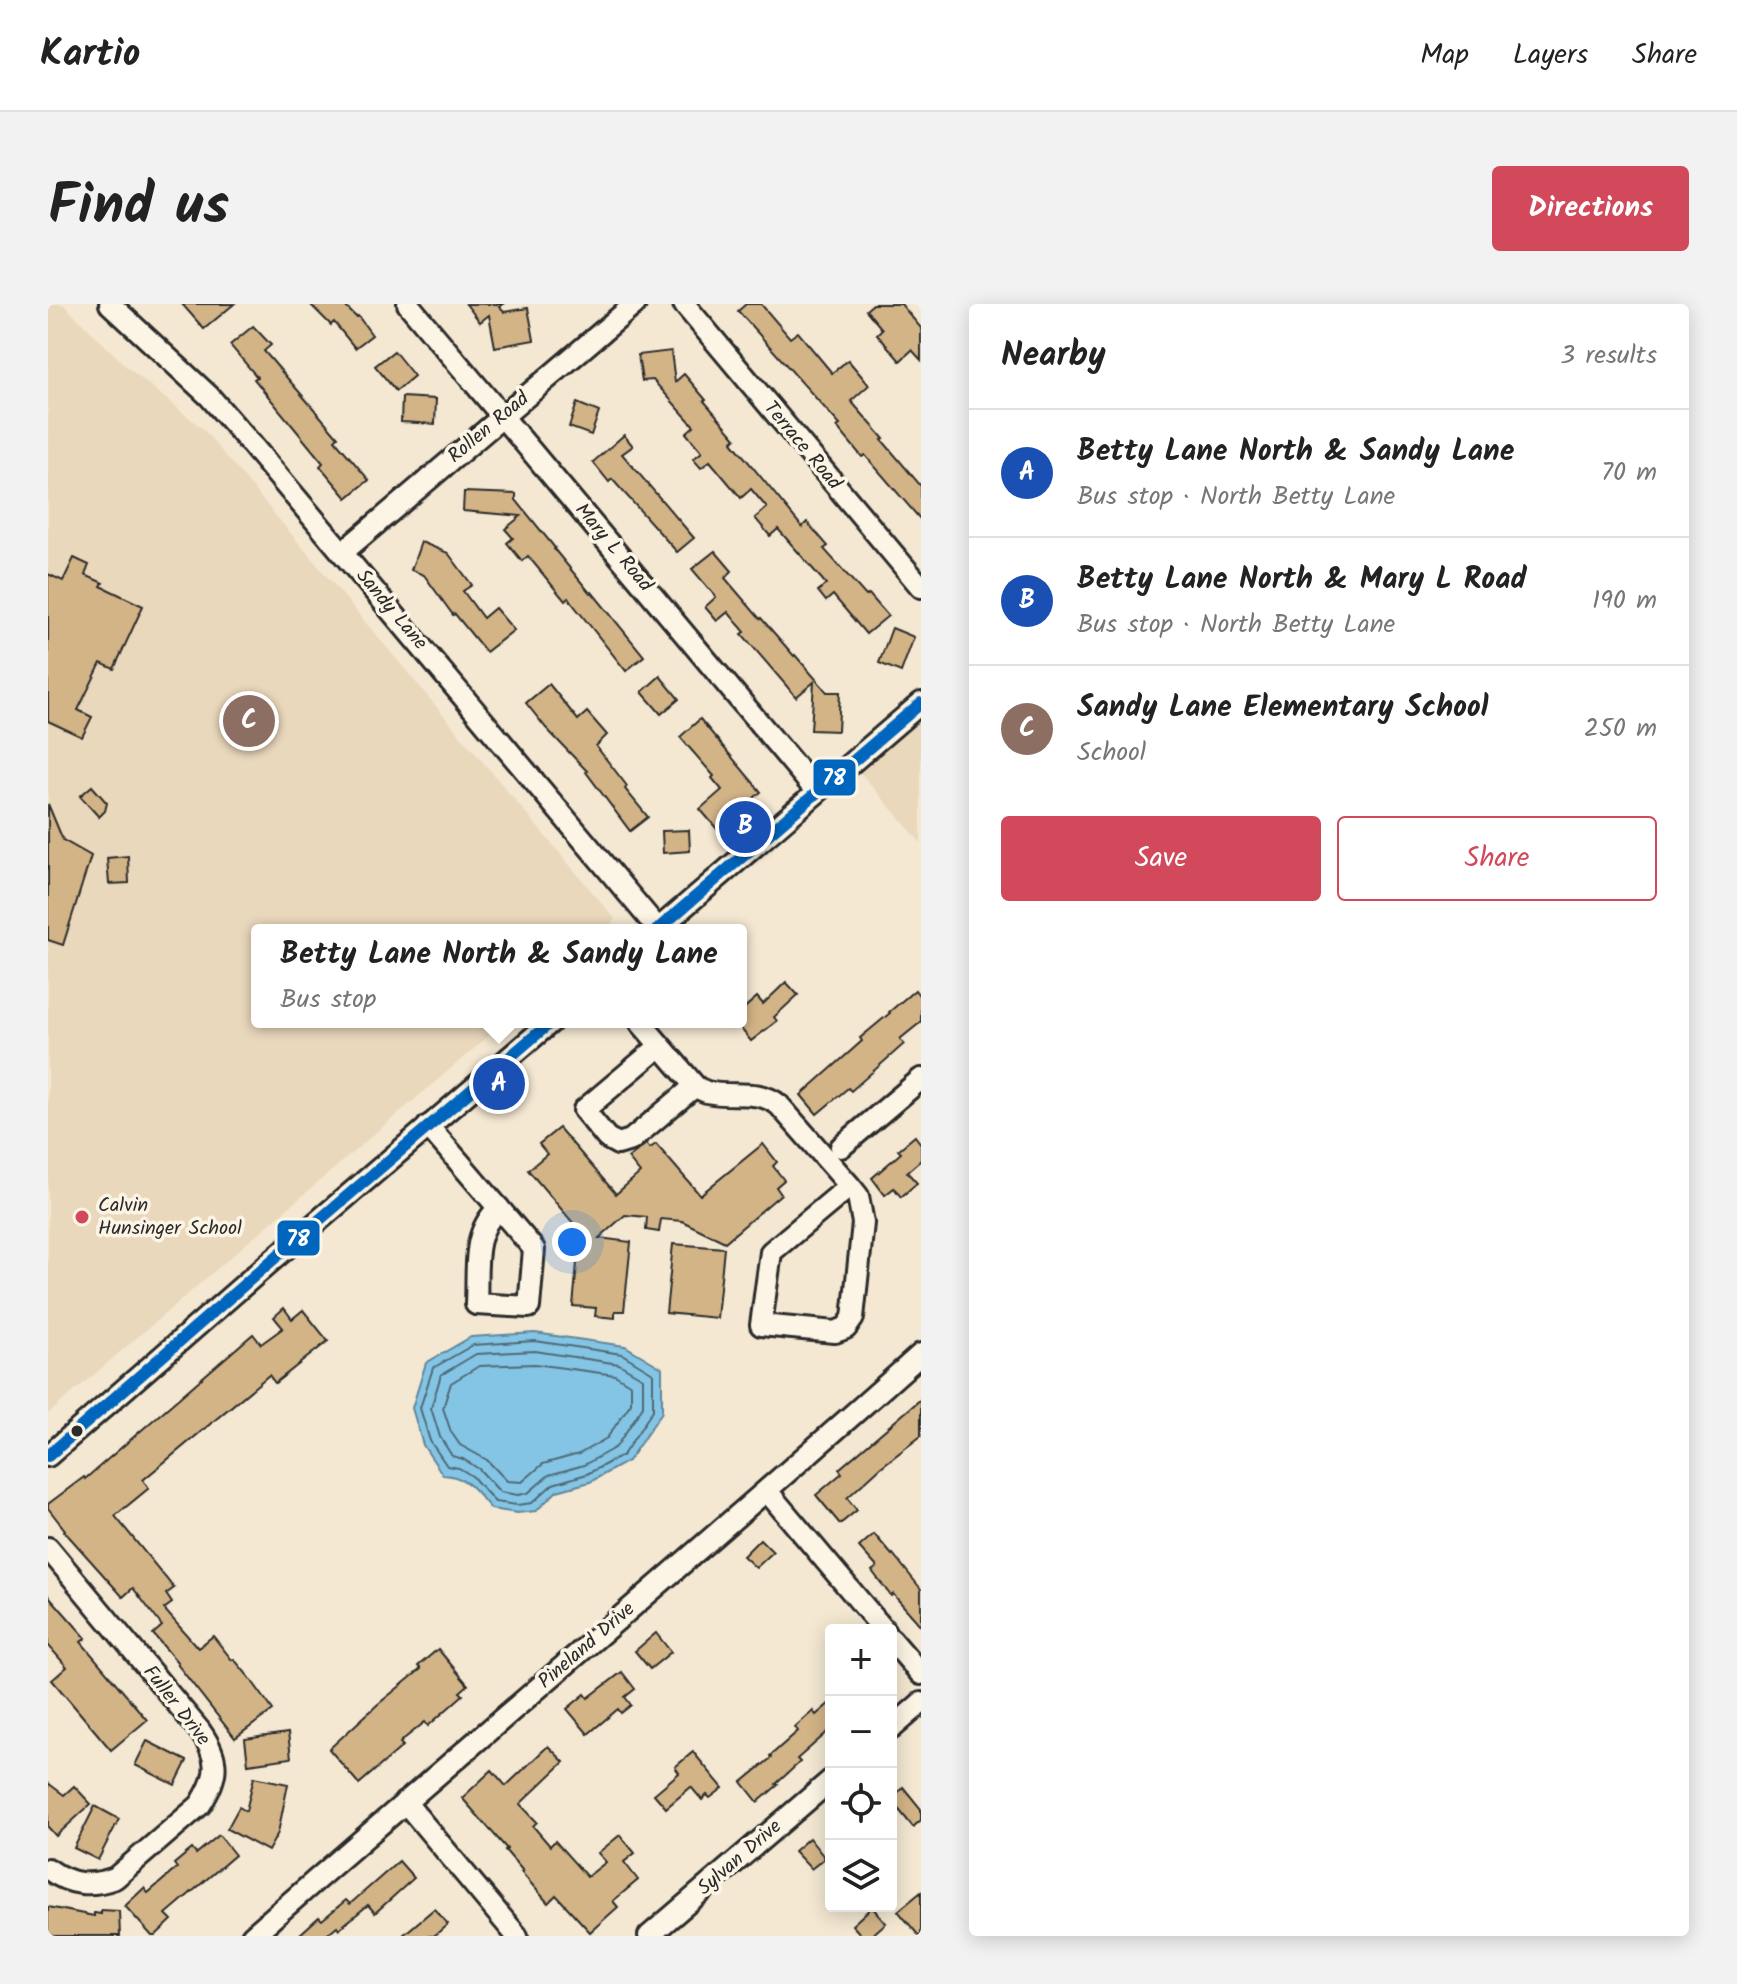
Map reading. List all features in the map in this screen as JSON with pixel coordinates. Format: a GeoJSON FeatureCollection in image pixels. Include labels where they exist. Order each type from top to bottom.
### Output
{"type":"FeatureCollection","features":[{"type":"Feature","properties":{"kind":"street","name":"Sandy Lane"},"geometry":{"type":"LineString","coordinates":[[110,304],[209,396],[653,924]]}},
{"type":"Feature","properties":{"kind":"street","name":"Mary L Road"},"geometry":{"type":"LineString","coordinates":[[408,304],[817,792]]}},
{"type":"Feature","properties":{"kind":"street","name":"Rollen Road"},"geometry":{"type":"LineString","coordinates":[[343,552],[635,304]]}},
{"type":"Feature","properties":{"kind":"street","name":"Terrace Road"},"geometry":{"type":"LineString","coordinates":[[684,304],[921,587]]}},
{"type":"Feature","properties":{"kind":"street"},"geometry":{"type":"LineString","coordinates":[[665,924],[921,703]]}},
{"type":"Feature","properties":{"kind":"street"},"geometry":{"type":"LineString","coordinates":[[48,1456],[544,1028]]}},
{"type":"Feature","properties":{"kind":"street"},"geometry":{"type":"LineString","coordinates":[[645,1028],[695,1086],[706,1092],[762,1095],[772,1099],[779,1105],[850,1186],[858,1196],[863,1223],[853,1318],[846,1328],[835,1332],[761,1325],[771,1252],[850,1186]]}},
{"type":"Feature","properties":{"kind":"street"},"geometry":{"type":"LineString","coordinates":[[660,1046],[584,1110],[607,1138],[618,1144],[631,1140],[695,1086]]}},
{"type":"Feature","properties":{"kind":"street"},"geometry":{"type":"LineString","coordinates":[[841,1147],[921,1079]]}},
{"type":"Feature","properties":{"kind":"street"},"geometry":{"type":"LineString","coordinates":[[428,1126],[499,1208],[534,1249],[529,1307],[476,1304],[479,1236],[489,1217],[499,1208]]}},
{"type":"Feature","properties":{"kind":"street","name":"Pineland Drive"},"geometry":{"type":"LineString","coordinates":[[252,1936],[921,1354]]}},
{"type":"Feature","properties":{"kind":"street"},"geometry":{"type":"LineString","coordinates":[[767,1491],[879,1624]]}},
{"type":"Feature","properties":{"kind":"street","name":"Fuller Drive"},"geometry":{"type":"LineString","coordinates":[[48,1548],[200,1731],[211,1747],[214,1761],[214,1779],[200,1805],[115,1878],[99,1884],[83,1885],[66,1881],[48,1869]]}},
{"type":"Feature","properties":{"kind":"street"},"geometry":{"type":"LineString","coordinates":[[897,1646],[921,1674]]}},
{"type":"Feature","properties":{"kind":"street"},"geometry":{"type":"LineString","coordinates":[[897,1724],[921,1703]]}},
{"type":"Feature","properties":{"kind":"street","name":"Sylvan Drive"},"geometry":{"type":"LineString","coordinates":[[649,1936],[825,1785]]}},
{"type":"Feature","properties":{"kind":"street"},"geometry":{"type":"LineString","coordinates":[[405,1802],[517,1936]]}},
{"type":"Feature","properties":{"kind":"shaded area"},"geometry":{"type":"Polygon","coordinates":[[[48,304],[63,304],[127,367],[203,429],[615,919],[612,924],[251,924],[251,1028],[498,1028],[48,1414],[48,304]]]}},
{"type":"Feature","properties":{"kind":"shaded area"},"geometry":{"type":"Polygon","coordinates":[[[921,714],[921,843],[857,769],[921,714]]]}},
{"type":"Feature","properties":{"kind":"water"},"geometry":{"type":"Polygon","coordinates":[[[535,1333],[625,1346],[662,1368],[662,1412],[628,1461],[590,1482],[557,1491],[536,1511],[517,1513],[491,1509],[465,1482],[443,1475],[423,1445],[412,1408],[426,1363],[471,1337],[535,1333]]]}},
{"type":"Feature","properties":{"kind":"building"},"geometry":{"type":"Polygon","coordinates":[[[182,304],[234,304],[204,329],[182,304]]]}},
{"type":"Feature","properties":{"kind":"building"},"geometry":{"type":"Polygon","coordinates":[[[310,304],[343,304],[358,316],[372,335],[355,348],[334,322],[331,325],[310,304]]]}},
{"type":"Feature","properties":{"kind":"building"},"geometry":{"type":"Polygon","coordinates":[[[466,304],[503,304],[499,307],[504,312],[528,308],[534,340],[495,347],[489,315],[480,322],[466,304]]]}},
{"type":"Feature","properties":{"kind":"building"},"geometry":{"type":"Polygon","coordinates":[[[746,304],[761,304],[790,338],[798,332],[832,373],[848,360],[869,385],[851,401],[921,486],[921,520],[865,455],[862,457],[837,427],[840,425],[738,311],[746,304]]]}},
{"type":"Feature","properties":{"kind":"building"},"geometry":{"type":"Polygon","coordinates":[[[873,304],[901,304],[921,328],[921,360],[912,350],[900,361],[877,334],[882,329],[866,310],[873,304]]]}},
{"type":"Feature","properties":{"kind":"building"},"geometry":{"type":"Polygon","coordinates":[[[253,326],[271,345],[264,351],[338,437],[335,440],[369,480],[347,498],[230,345],[253,326]]]}},
{"type":"Feature","properties":{"kind":"building"},"geometry":{"type":"Polygon","coordinates":[[[394,351],[414,376],[396,391],[375,366],[394,351]]]}},
{"type":"Feature","properties":{"kind":"building"},"geometry":{"type":"Polygon","coordinates":[[[671,351],[675,382],[684,374],[736,438],[732,442],[802,527],[807,522],[828,546],[824,549],[888,616],[866,634],[833,595],[826,601],[818,591],[826,584],[778,529],[770,536],[755,518],[767,508],[751,489],[741,498],[710,461],[701,468],[693,459],[702,452],[686,433],[694,426],[653,380],[642,381],[638,355],[671,351]]]}},
{"type":"Feature","properties":{"kind":"building"},"geometry":{"type":"Polygon","coordinates":[[[402,397],[436,399],[435,424],[401,422],[402,397]]]}},
{"type":"Feature","properties":{"kind":"building"},"geometry":{"type":"Polygon","coordinates":[[[577,403],[599,412],[591,435],[569,427],[577,403]]]}},
{"type":"Feature","properties":{"kind":"building"},"geometry":{"type":"Polygon","coordinates":[[[624,435],[633,446],[622,454],[694,538],[677,552],[593,462],[624,435]]]}},
{"type":"Feature","properties":{"kind":"building"},"geometry":{"type":"Polygon","coordinates":[[[464,492],[516,494],[516,500],[554,549],[644,656],[626,671],[568,598],[565,601],[528,556],[522,561],[507,543],[513,538],[505,529],[521,516],[463,511],[464,492]]]}},
{"type":"Feature","properties":{"kind":"building"},"geometry":{"type":"Polygon","coordinates":[[[421,542],[448,553],[472,585],[463,591],[483,618],[495,608],[514,630],[486,652],[453,615],[424,575],[411,570],[421,542]]]}},
{"type":"Feature","properties":{"kind":"building"},"geometry":{"type":"Polygon","coordinates":[[[715,551],[732,571],[725,578],[760,619],[827,692],[840,692],[838,731],[811,730],[814,682],[796,697],[742,634],[745,632],[728,612],[717,621],[705,607],[716,597],[692,569],[715,551]]]}},
{"type":"Feature","properties":{"kind":"building"},"geometry":{"type":"Polygon","coordinates":[[[74,558],[89,565],[85,575],[143,606],[114,669],[101,663],[78,710],[92,717],[82,737],[48,721],[48,574],[63,581],[74,558]]]}},
{"type":"Feature","properties":{"kind":"building"},"geometry":{"type":"Polygon","coordinates":[[[892,628],[914,637],[901,672],[879,663],[892,628]]]}},
{"type":"Feature","properties":{"kind":"building"},"geometry":{"type":"Polygon","coordinates":[[[660,676],[679,699],[661,714],[642,692],[660,676]]]}},
{"type":"Feature","properties":{"kind":"building"},"geometry":{"type":"Polygon","coordinates":[[[549,684],[578,720],[587,712],[607,735],[596,746],[648,817],[630,831],[587,771],[526,703],[549,684]]]}},
{"type":"Feature","properties":{"kind":"building"},"geometry":{"type":"Polygon","coordinates":[[[700,719],[761,792],[717,829],[700,809],[722,790],[712,778],[714,776],[680,737],[700,719]]]}},
{"type":"Feature","properties":{"kind":"building"},"geometry":{"type":"Polygon","coordinates":[[[92,786],[107,803],[99,817],[80,796],[92,786]]]}},
{"type":"Feature","properties":{"kind":"building"},"geometry":{"type":"Polygon","coordinates":[[[48,804],[63,840],[91,856],[63,945],[48,940],[48,804]]]}},
{"type":"Feature","properties":{"kind":"building"},"geometry":{"type":"Polygon","coordinates":[[[689,830],[690,851],[663,853],[662,831],[689,830]]]}},
{"type":"Feature","properties":{"kind":"building"},"geometry":{"type":"Polygon","coordinates":[[[128,856],[129,883],[109,884],[107,858],[128,856]]]}},
{"type":"Feature","properties":{"kind":"building"},"geometry":{"type":"Polygon","coordinates":[[[786,982],[798,995],[774,1017],[777,1021],[751,1041],[741,1029],[747,1028],[747,1006],[757,997],[763,1004],[786,982]]]}},
{"type":"Feature","properties":{"kind":"building"},"geometry":{"type":"Polygon","coordinates":[[[915,990],[921,998],[921,1022],[900,1039],[904,1044],[851,1091],[848,1088],[817,1114],[801,1095],[915,990]]]}},
{"type":"Feature","properties":{"kind":"building"},"geometry":{"type":"Polygon","coordinates":[[[559,1128],[616,1194],[640,1173],[628,1158],[646,1144],[650,1148],[656,1144],[700,1195],[763,1144],[777,1162],[773,1166],[784,1180],[776,1187],[781,1194],[725,1242],[682,1221],[661,1219],[659,1232],[646,1230],[647,1217],[625,1215],[599,1238],[631,1242],[624,1311],[615,1311],[615,1318],[595,1316],[596,1308],[573,1306],[580,1231],[528,1170],[547,1154],[539,1144],[559,1128]]]}},
{"type":"Feature","properties":{"kind":"building"},"geometry":{"type":"Polygon","coordinates":[[[915,1136],[921,1144],[921,1160],[907,1172],[917,1183],[901,1197],[894,1188],[885,1195],[872,1178],[915,1136]]]}},
{"type":"Feature","properties":{"kind":"building"},"geometry":{"type":"Polygon","coordinates":[[[673,1244],[724,1248],[717,1318],[666,1313],[673,1244]]]}},
{"type":"Feature","properties":{"kind":"building"},"geometry":{"type":"Polygon","coordinates":[[[284,1308],[292,1319],[303,1310],[328,1341],[275,1383],[269,1375],[143,1480],[149,1488],[115,1516],[174,1588],[166,1594],[172,1603],[164,1609],[198,1648],[213,1636],[273,1710],[235,1738],[153,1634],[162,1626],[133,1588],[123,1597],[64,1531],[48,1504],[85,1479],[253,1334],[261,1344],[283,1328],[274,1317],[284,1308]]]}},
{"type":"Feature","properties":{"kind":"building"},"geometry":{"type":"Polygon","coordinates":[[[921,1399],[921,1436],[847,1498],[857,1510],[840,1524],[816,1495],[842,1473],[839,1469],[921,1399]]]}},
{"type":"Feature","properties":{"kind":"building"},"geometry":{"type":"Polygon","coordinates":[[[874,1534],[921,1589],[921,1626],[893,1594],[891,1596],[872,1571],[877,1567],[859,1547],[874,1534]]]}},
{"type":"Feature","properties":{"kind":"building"},"geometry":{"type":"Polygon","coordinates":[[[760,1539],[773,1552],[756,1568],[743,1556],[760,1539]]]}},
{"type":"Feature","properties":{"kind":"building"},"geometry":{"type":"Polygon","coordinates":[[[48,1595],[86,1638],[81,1642],[147,1720],[111,1750],[52,1680],[67,1667],[48,1645],[48,1595]]]}},
{"type":"Feature","properties":{"kind":"building"},"geometry":{"type":"Polygon","coordinates":[[[656,1633],[671,1652],[650,1669],[635,1651],[656,1633]]]}},
{"type":"Feature","properties":{"kind":"building"},"geometry":{"type":"Polygon","coordinates":[[[438,1649],[468,1685],[460,1692],[463,1695],[428,1726],[425,1722],[405,1738],[400,1743],[403,1746],[359,1784],[329,1749],[421,1669],[418,1666],[438,1649]]]}},
{"type":"Feature","properties":{"kind":"building"},"geometry":{"type":"Polygon","coordinates":[[[622,1672],[635,1689],[625,1697],[631,1705],[621,1713],[618,1709],[588,1734],[567,1709],[585,1694],[588,1698],[622,1672]]]}},
{"type":"Feature","properties":{"kind":"building"},"geometry":{"type":"Polygon","coordinates":[[[825,1707],[825,1734],[797,1759],[800,1762],[758,1802],[742,1782],[798,1731],[795,1727],[813,1711],[816,1715],[825,1707]]]}},
{"type":"Feature","properties":{"kind":"building"},"geometry":{"type":"Polygon","coordinates":[[[288,1733],[291,1758],[248,1764],[245,1739],[288,1733]]]}},
{"type":"Feature","properties":{"kind":"building"},"geometry":{"type":"Polygon","coordinates":[[[147,1741],[187,1761],[175,1785],[135,1765],[147,1741]]]}},
{"type":"Feature","properties":{"kind":"building"},"geometry":{"type":"Polygon","coordinates":[[[548,1746],[564,1762],[520,1804],[537,1822],[533,1826],[550,1846],[555,1841],[587,1877],[606,1862],[598,1853],[620,1835],[635,1853],[624,1862],[638,1880],[613,1901],[618,1907],[590,1932],[556,1895],[548,1903],[521,1872],[507,1849],[462,1798],[492,1770],[506,1786],[548,1746]]]}},
{"type":"Feature","properties":{"kind":"building"},"geometry":{"type":"Polygon","coordinates":[[[693,1752],[723,1788],[702,1800],[691,1787],[666,1808],[654,1794],[679,1773],[675,1767],[693,1752]]]}},
{"type":"Feature","properties":{"kind":"building"},"geometry":{"type":"Polygon","coordinates":[[[254,1777],[288,1784],[278,1833],[268,1851],[227,1829],[239,1807],[246,1811],[254,1777]]]}},
{"type":"Feature","properties":{"kind":"building"},"geometry":{"type":"Polygon","coordinates":[[[48,1783],[64,1795],[74,1786],[91,1804],[56,1836],[48,1827],[48,1783]]]}},
{"type":"Feature","properties":{"kind":"building"},"geometry":{"type":"Polygon","coordinates":[[[903,1787],[921,1809],[921,1820],[913,1827],[897,1807],[897,1794],[903,1787]]]}},
{"type":"Feature","properties":{"kind":"building"},"geometry":{"type":"Polygon","coordinates":[[[95,1806],[119,1819],[98,1860],[74,1848],[95,1806]]]}},
{"type":"Feature","properties":{"kind":"building"},"geometry":{"type":"Polygon","coordinates":[[[219,1835],[235,1855],[166,1914],[172,1920],[152,1936],[125,1906],[144,1888],[148,1893],[177,1868],[174,1864],[192,1849],[196,1854],[219,1835]]]}},
{"type":"Feature","properties":{"kind":"building"},"geometry":{"type":"Polygon","coordinates":[[[809,1838],[825,1858],[811,1869],[794,1851],[809,1838]]]}},
{"type":"Feature","properties":{"kind":"building"},"geometry":{"type":"Polygon","coordinates":[[[399,1861],[414,1878],[375,1913],[368,1905],[339,1929],[337,1926],[325,1936],[298,1936],[319,1917],[322,1920],[346,1900],[350,1904],[399,1861]]]}},
{"type":"Feature","properties":{"kind":"building"},"geometry":{"type":"Polygon","coordinates":[[[921,1892],[921,1936],[919,1936],[898,1911],[921,1892]]]}},
{"type":"Feature","properties":{"kind":"building"},"geometry":{"type":"Polygon","coordinates":[[[48,1907],[94,1916],[94,1913],[101,1914],[101,1910],[119,1911],[120,1936],[48,1936],[48,1907]]]}},
{"type":"Feature","properties":{"kind":"building"},"geometry":{"type":"Polygon","coordinates":[[[434,1909],[448,1924],[434,1936],[402,1936],[434,1909]]]}},
{"type":"Feature","properties":{"kind":"building"},"geometry":{"type":"Polygon","coordinates":[[[866,1912],[876,1912],[886,1923],[871,1936],[862,1936],[852,1925],[866,1912]]]}},
{"type":"Feature","properties":{"kind":"transit line","name":"78"},"geometry":{"type":"LineString","coordinates":[[664,924],[921,703]]}},
{"type":"Feature","properties":{"kind":"transit line","name":"78"},"geometry":{"type":"LineString","coordinates":[[48,1456],[544,1028]]}},
{"type":"Feature","properties":{"kind":"place","name":"Sandy Lane Elementary School"},"geometry":{"type":"Point","coordinates":[249,721]}},
{"type":"Feature","properties":{"kind":"place","name":"Betty Lane North & Mary L Road"},"geometry":{"type":"Point","coordinates":[745,827]}},
{"type":"Feature","properties":{"kind":"place","name":"Betty Lane North & Sandy Lane"},"geometry":{"type":"Point","coordinates":[499,1084]}},
{"type":"Feature","properties":{"kind":"place","name":"Calvin Hunsinger School"},"geometry":{"type":"Point","coordinates":[82,1217]}}]}
